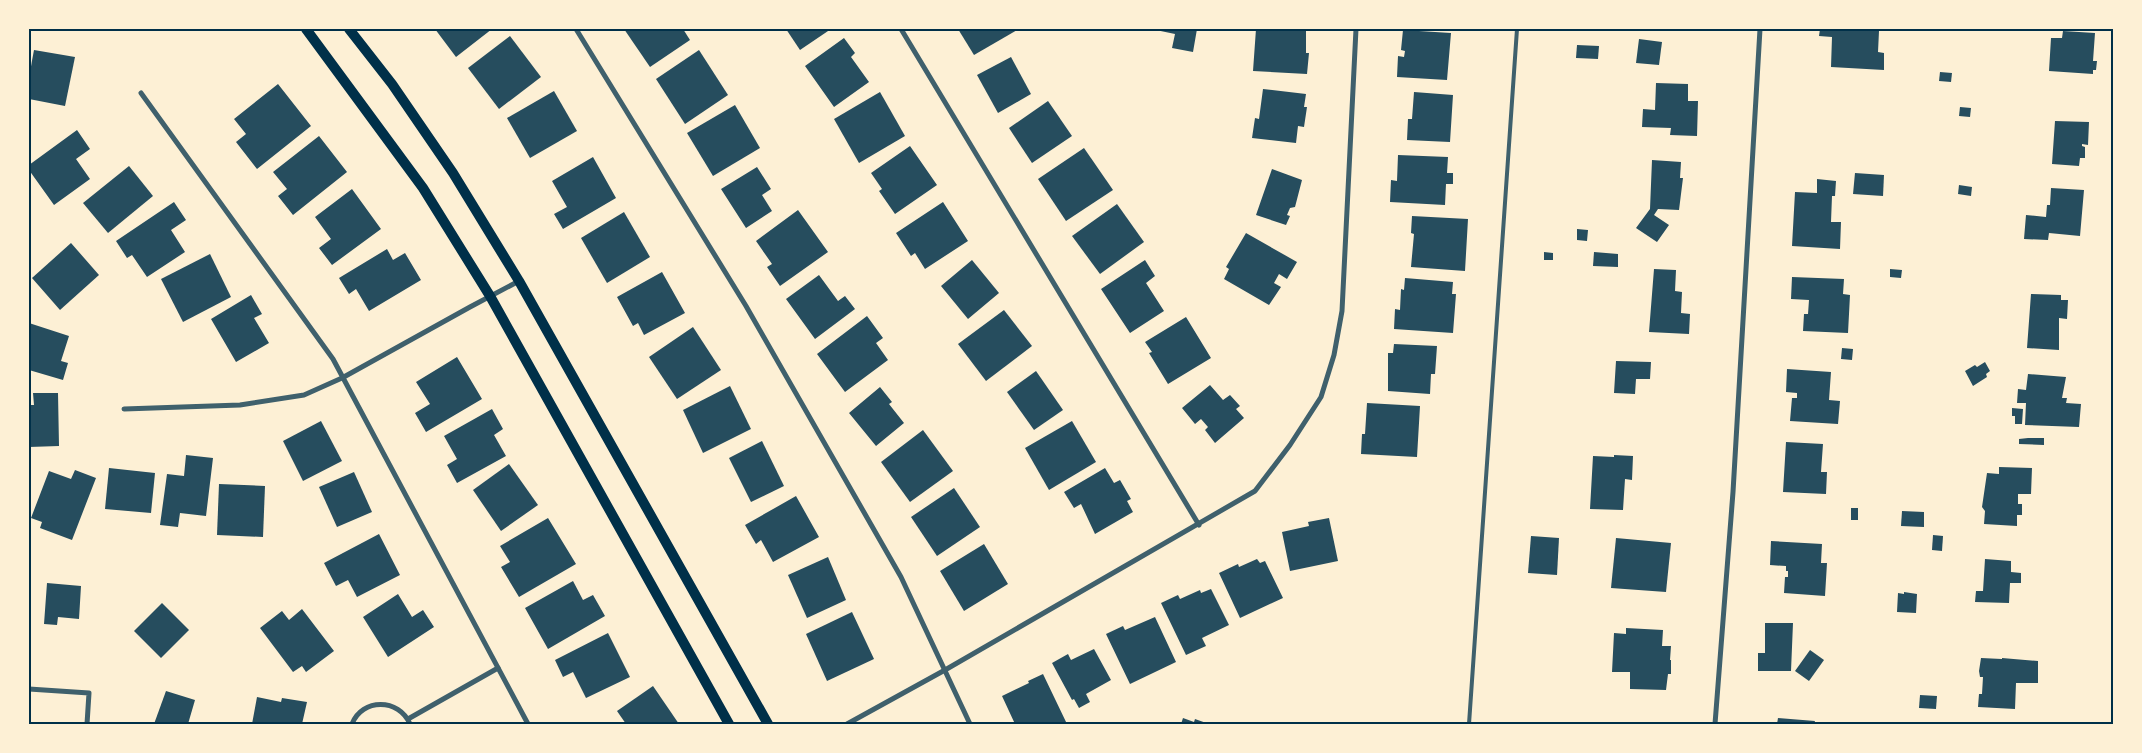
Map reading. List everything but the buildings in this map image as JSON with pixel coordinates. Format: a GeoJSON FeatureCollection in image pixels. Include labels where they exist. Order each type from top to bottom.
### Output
{"type":"FeatureCollection","features":[{"type":"Feature","properties":{"kind":"main road"},"geometry":{"type":"LineString","coordinates":[[306,29],[423,188],[490,296],[728,724]]}},
{"type":"Feature","properties":{"kind":"main road"},"geometry":{"type":"LineString","coordinates":[[349,29],[392,84],[453,173],[519,281],[768,724]]}},
{"type":"Feature","properties":{"kind":"street"},"geometry":{"type":"LineString","coordinates":[[576,29],[746,306],[901,577],[970,724]]}},
{"type":"Feature","properties":{"kind":"street"},"geometry":{"type":"LineString","coordinates":[[900,29],[1199,525]]}},
{"type":"Feature","properties":{"kind":"street"},"geometry":{"type":"LineString","coordinates":[[847,724],[1199,525],[1255,491],[1290,445],[1321,397],[1334,355],[1342,311],[1356,29]]}},
{"type":"Feature","properties":{"kind":"street"},"geometry":{"type":"LineString","coordinates":[[1715,724],[1734,492],[1760,29]]}},
{"type":"Feature","properties":{"kind":"street"},"geometry":{"type":"LineString","coordinates":[[140,94],[333,359],[528,724]]}},
{"type":"Feature","properties":{"kind":"street"},"geometry":{"type":"LineString","coordinates":[[124,409],[240,405],[304,395],[342,378],[519,281]]}},
{"type":"Feature","properties":{"kind":"street"},"geometry":{"type":"LineString","coordinates":[[352,724],[361,711],[370,706],[381,704],[392,706],[401,711],[409,722],[498,668]]}},
{"type":"Feature","properties":{"kind":"street"},"geometry":{"type":"LineString","coordinates":[[29,689],[89,693],[87,724]]}},
{"type":"Feature","properties":{"kind":"lane"},"geometry":{"type":"LineString","coordinates":[[1468,724],[1517,29]]}}]}
